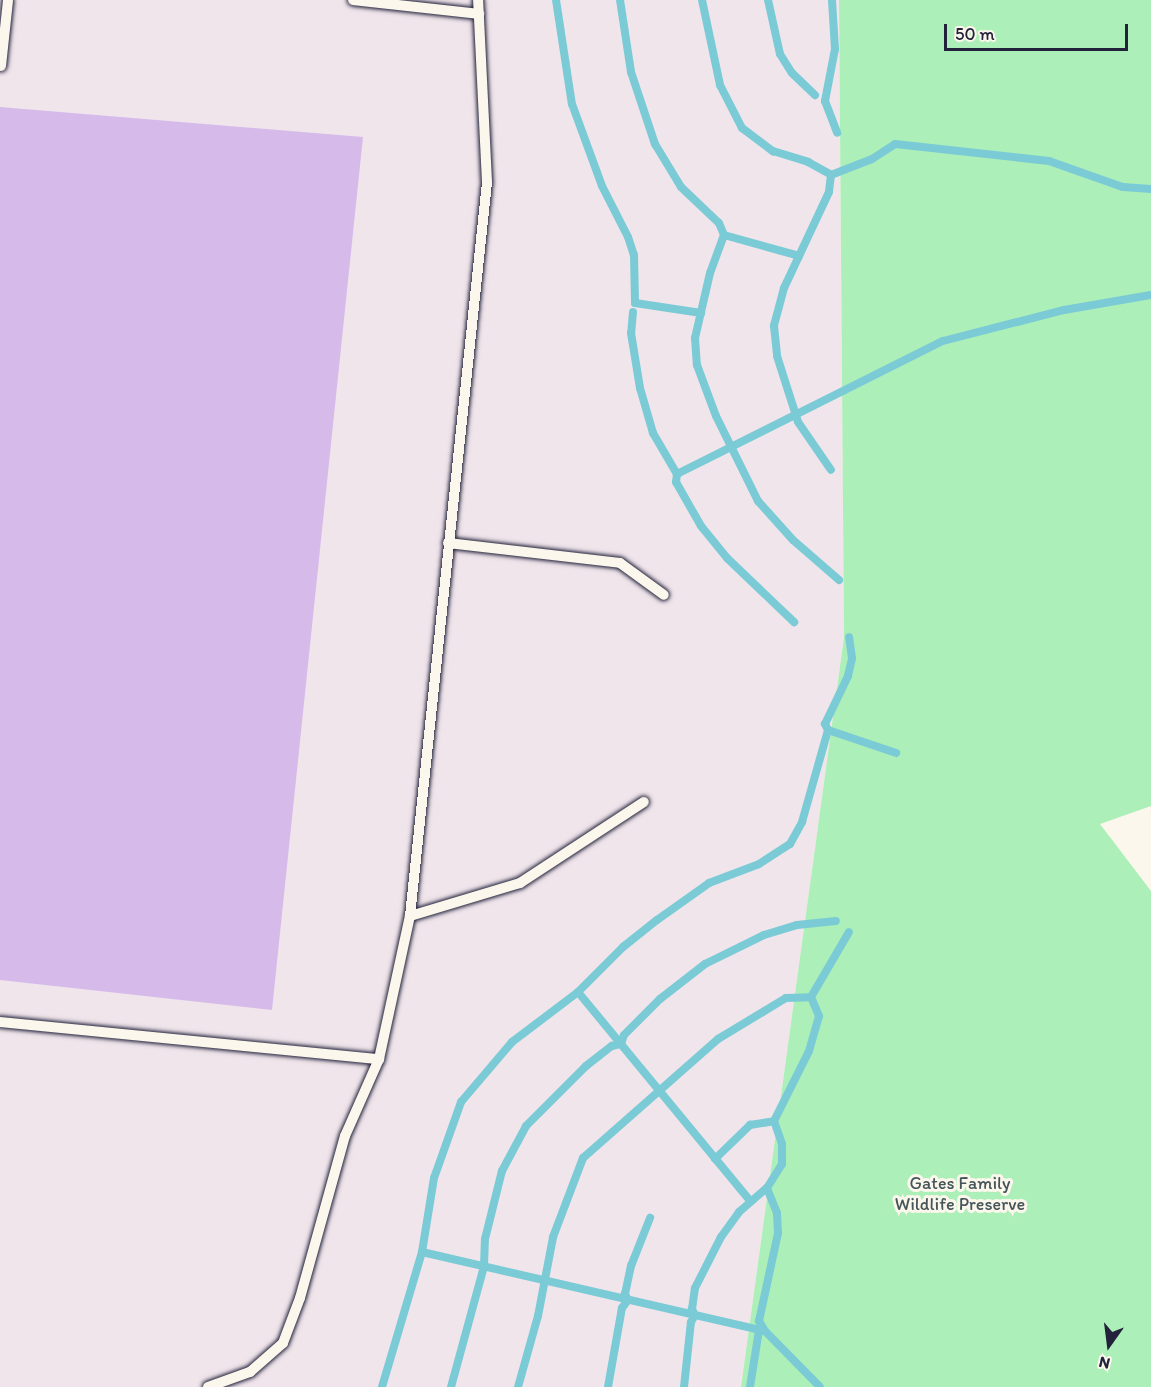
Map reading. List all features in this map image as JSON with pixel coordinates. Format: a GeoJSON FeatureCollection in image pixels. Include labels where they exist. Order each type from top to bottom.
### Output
{"type":"FeatureCollection","features":[{"type":"Feature","properties":{"kind":"lane"},"geometry":{"type":"LineString","coordinates":[[1,66],[8,0]]}},
{"type":"Feature","properties":{"kind":"lane"},"geometry":{"type":"LineString","coordinates":[[353,0],[479,14]]}},
{"type":"Feature","properties":{"kind":"lane"},"geometry":{"type":"LineString","coordinates":[[208,1387],[250,1372],[283,1343],[300,1298],[345,1136],[379,1059],[410,916],[486,182],[478,0]]}},
{"type":"Feature","properties":{"kind":"lane"},"geometry":{"type":"LineString","coordinates":[[448,543],[620,562],[664,596]]}},
{"type":"Feature","properties":{"kind":"lane"},"geometry":{"type":"LineString","coordinates":[[410,916],[520,883],[644,802]]}},
{"type":"Feature","properties":{"kind":"lane"},"geometry":{"type":"LineString","coordinates":[[0,1022],[379,1059]]}},
{"type":"Feature","properties":{"kind":"shaded area"},"geometry":{"type":"Polygon","coordinates":[[[0,0],[839,0],[844,637],[741,1387],[0,1387],[0,0]]]}},
{"type":"Feature","properties":{"kind":"green space","name":"Gates Family Wildlife Preserve"},"geometry":{"type":"Polygon","coordinates":[[[839,0],[1151,0],[1151,806],[1100,824],[1151,891],[1151,1387],[741,1387],[844,637],[839,0]]]}},
{"type":"Feature","properties":{"kind":"building"},"geometry":{"type":"Polygon","coordinates":[[[0,107],[363,137],[272,1010],[0,980],[0,107]]]}},
{"type":"Feature","properties":{"kind":"waterway"},"geometry":{"type":"LineString","coordinates":[[556,0],[572,104],[602,186],[628,237],[634,255],[635,303],[701,313]]}},
{"type":"Feature","properties":{"kind":"waterway"},"geometry":{"type":"LineString","coordinates":[[620,0],[631,72],[655,144],[681,187],[719,223],[724,235],[710,273],[695,338],[697,365],[716,416],[758,501],[793,540],[839,580]]}},
{"type":"Feature","properties":{"kind":"waterway"},"geometry":{"type":"LineString","coordinates":[[702,0],[720,85],[742,128],[773,151],[808,162],[831,175],[829,192],[784,288],[774,326],[777,356],[798,422],[831,470]]}},
{"type":"Feature","properties":{"kind":"waterway"},"geometry":{"type":"LineString","coordinates":[[768,0],[780,54],[792,73],[815,95]]}},
{"type":"Feature","properties":{"kind":"waterway"},"geometry":{"type":"LineString","coordinates":[[832,0],[835,49],[825,101],[837,133]]}},
{"type":"Feature","properties":{"kind":"waterway"},"geometry":{"type":"LineString","coordinates":[[831,175],[872,159],[895,144],[1049,161],[1123,187],[1151,189]]}},
{"type":"Feature","properties":{"kind":"waterway"},"geometry":{"type":"LineString","coordinates":[[724,235],[799,256]]}},
{"type":"Feature","properties":{"kind":"waterway"},"geometry":{"type":"LineString","coordinates":[[677,474],[943,341],[1064,310],[1151,295]]}},
{"type":"Feature","properties":{"kind":"waterway"},"geometry":{"type":"LineString","coordinates":[[633,312],[631,333],[640,388],[653,433],[677,474],[676,482],[701,526],[727,558],[794,622]]}},
{"type":"Feature","properties":{"kind":"waterway"},"geometry":{"type":"LineString","coordinates":[[382,1387],[422,1252],[434,1178],[461,1102],[512,1042],[578,992],[623,947],[657,920],[709,883],[759,864],[790,844],[802,822],[828,730],[825,724],[848,676],[852,658],[849,637]]}},
{"type":"Feature","properties":{"kind":"waterway"},"geometry":{"type":"LineString","coordinates":[[828,730],[896,753]]}},
{"type":"Feature","properties":{"kind":"waterway"},"geometry":{"type":"LineString","coordinates":[[451,1387],[484,1266],[485,1239],[502,1171],[526,1126],[586,1066],[612,1046],[621,1044],[624,1035],[660,999],[705,964],[764,935],[797,925],[836,921]]}},
{"type":"Feature","properties":{"kind":"waterway"},"geometry":{"type":"LineString","coordinates":[[765,1331],[759,1321],[778,1233],[777,1213],[767,1188],[782,1164],[782,1144],[774,1121],[809,1051],[819,1016],[811,997],[849,932]]}},
{"type":"Feature","properties":{"kind":"waterway"},"geometry":{"type":"LineString","coordinates":[[578,992],[750,1201]]}},
{"type":"Feature","properties":{"kind":"waterway"},"geometry":{"type":"LineString","coordinates":[[518,1387],[538,1316],[553,1237],[583,1158],[718,1039],[786,998],[811,997]]}},
{"type":"Feature","properties":{"kind":"waterway"},"geometry":{"type":"LineString","coordinates":[[715,1159],[750,1125],[774,1121]]}},
{"type":"Feature","properties":{"kind":"waterway"},"geometry":{"type":"LineString","coordinates":[[684,1387],[691,1322],[695,1315],[692,1309],[695,1288],[721,1237],[739,1212],[767,1188]]}},
{"type":"Feature","properties":{"kind":"waterway"},"geometry":{"type":"LineString","coordinates":[[608,1387],[622,1308],[628,1300],[625,1294],[631,1266],[650,1218]]}},
{"type":"Feature","properties":{"kind":"waterway"},"geometry":{"type":"LineString","coordinates":[[422,1252],[765,1331],[820,1387]]}},
{"type":"Feature","properties":{"kind":"waterway"},"geometry":{"type":"LineString","coordinates":[[750,1387],[759,1330]]}}]}
